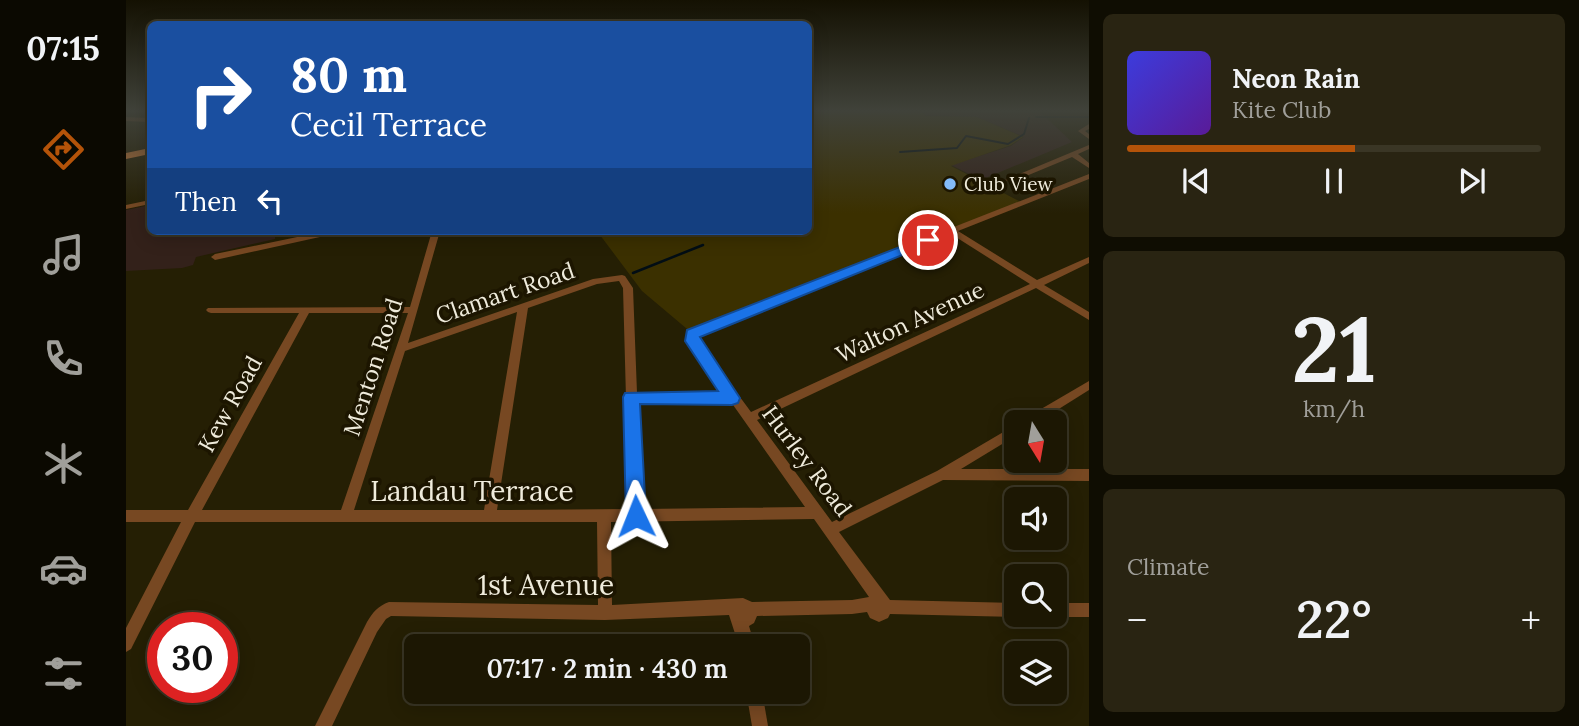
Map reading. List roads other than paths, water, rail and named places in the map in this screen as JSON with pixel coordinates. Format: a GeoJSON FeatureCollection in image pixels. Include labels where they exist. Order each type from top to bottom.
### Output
{"type":"FeatureCollection","features":[{"type":"Feature","properties":{"kind":"main road"},"geometry":{"type":"LineString","coordinates":[[126,149],[147,146]]}},
{"type":"Feature","properties":{"kind":"main road"},"geometry":{"type":"LineString","coordinates":[[126,156],[147,152]]}},
{"type":"Feature","properties":{"kind":"street"},"geometry":{"type":"LineString","coordinates":[[1009,180],[1089,147]]}},
{"type":"Feature","properties":{"kind":"street"},"geometry":{"type":"LineString","coordinates":[[1073,154],[1089,166]]}},
{"type":"Feature","properties":{"kind":"street"},"geometry":{"type":"LineString","coordinates":[[952,230],[1089,176]]}},
{"type":"Feature","properties":{"kind":"street"},"geometry":{"type":"LineString","coordinates":[[126,207],[147,203]]}},
{"type":"Feature","properties":{"kind":"street"},"geometry":{"type":"LineString","coordinates":[[952,230],[1089,317]]}},
{"type":"Feature","properties":{"kind":"street","name":"Hurley Road"},"geometry":{"type":"LineString","coordinates":[[879,607],[865,580],[693,341],[693,334],[952,230]]}},
{"type":"Feature","properties":{"kind":"street"},"geometry":{"type":"LineString","coordinates":[[215,257],[319,235]]}},
{"type":"Feature","properties":{"kind":"street","name":"Menton Road"},"geometry":{"type":"LineString","coordinates":[[346,515],[414,310],[435,235]]}},
{"type":"Feature","properties":{"kind":"street","name":"Walton Avenue"},"geometry":{"type":"LineString","coordinates":[[748,419],[1089,260]]}},
{"type":"Feature","properties":{"kind":"street","name":"Clamart Road"},"geometry":{"type":"LineString","coordinates":[[401,349],[596,281],[622,278],[628,288],[631,397]]}},
{"type":"Feature","properties":{"kind":"street"},"geometry":{"type":"LineString","coordinates":[[489,516],[523,307]]}},
{"type":"Feature","properties":{"kind":"street"},"geometry":{"type":"LineString","coordinates":[[211,310],[414,310]]}},
{"type":"Feature","properties":{"kind":"street","name":"Kew Road"},"geometry":{"type":"LineString","coordinates":[[126,644],[191,517],[305,311]]}},
{"type":"Feature","properties":{"kind":"street"},"geometry":{"type":"LineString","coordinates":[[1048,410],[1089,385]]}},
{"type":"Feature","properties":{"kind":"street"},"geometry":{"type":"LineString","coordinates":[[636,516],[631,397],[732,398]]}},
{"type":"Feature","properties":{"kind":"street"},"geometry":{"type":"LineString","coordinates":[[830,530],[941,475],[1004,437]]}},
{"type":"Feature","properties":{"kind":"street"},"geometry":{"type":"LineString","coordinates":[[941,475],[1089,475]]}},
{"type":"Feature","properties":{"kind":"street","name":"Landau Terrace"},"geometry":{"type":"LineString","coordinates":[[126,516],[636,516],[818,513]]}},
{"type":"Feature","properties":{"kind":"street"},"geometry":{"type":"LineString","coordinates":[[604,516],[605,613]]}},
{"type":"Feature","properties":{"kind":"street"},"geometry":{"type":"LineString","coordinates":[[746,634],[743,614],[771,610],[852,607],[1004,610]]}},
{"type":"Feature","properties":{"kind":"street","name":"1st Avenue"},"geometry":{"type":"LineString","coordinates":[[323,726],[378,617],[389,610],[605,613],[716,609],[743,614]]}},
{"type":"Feature","properties":{"kind":"street"},"geometry":{"type":"LineString","coordinates":[[1067,610],[1089,610]]}},
{"type":"Feature","properties":{"kind":"street"},"geometry":{"type":"LineString","coordinates":[[756,704],[760,726]]}},
{"type":"Feature","properties":{"kind":"waterway"},"geometry":{"type":"LineString","coordinates":[[900,152],[957,148],[959,145]]}},
{"type":"Feature","properties":{"kind":"waterway"},"geometry":{"type":"LineString","coordinates":[[633,273],[703,245]]}},
{"type":"Feature","properties":{"kind":"place","name":"Club View"},"geometry":{"type":"Point","coordinates":[950,184]}}]}
